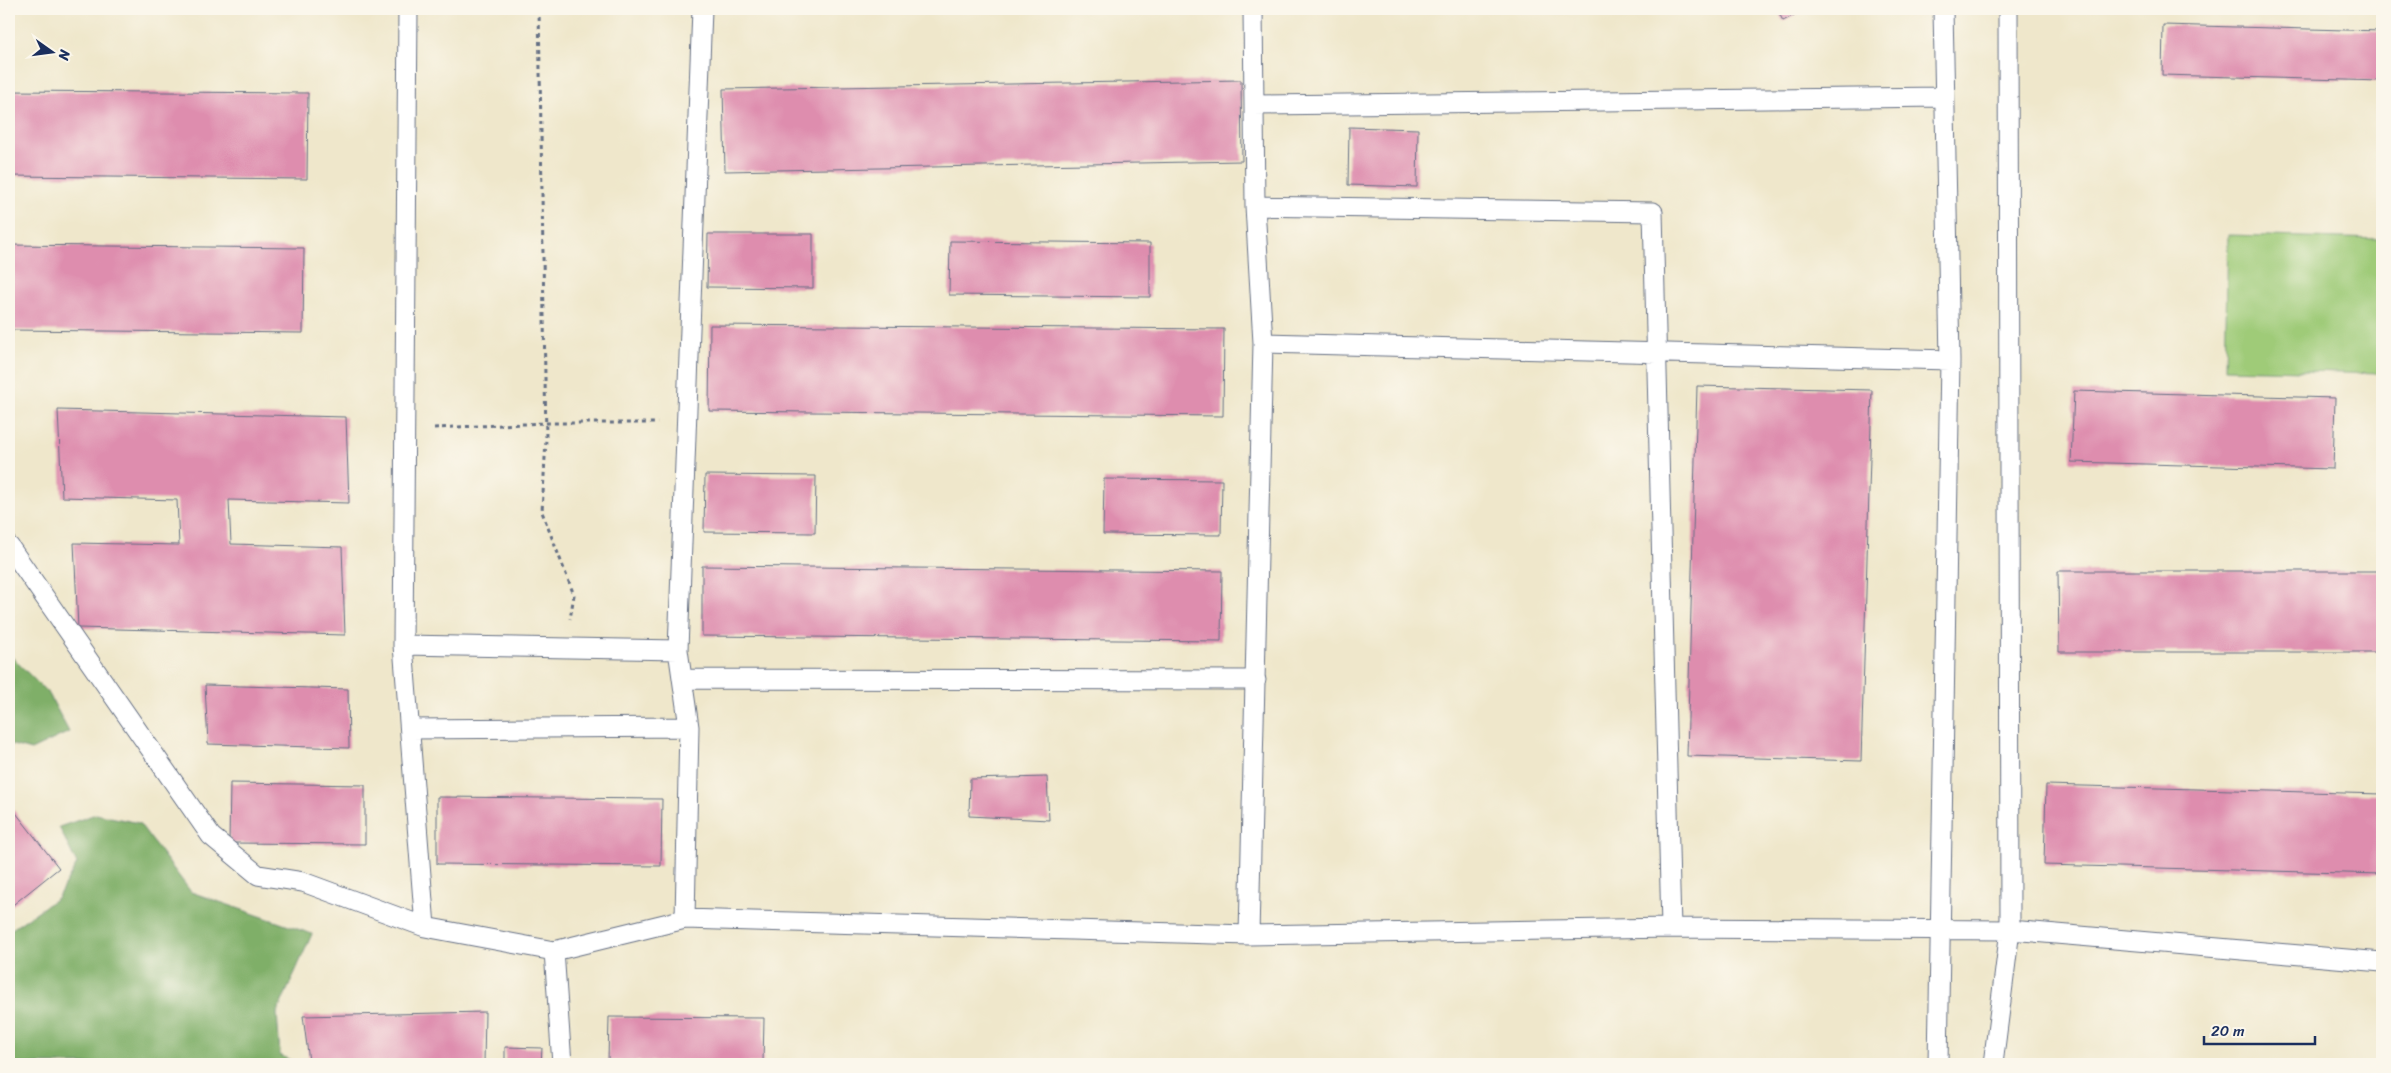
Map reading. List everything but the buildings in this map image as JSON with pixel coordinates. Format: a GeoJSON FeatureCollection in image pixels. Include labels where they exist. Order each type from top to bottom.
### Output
{"type":"FeatureCollection","features":[{"type":"Feature","properties":{"kind":"lane"},"geometry":{"type":"LineString","coordinates":[[408,9],[403,645],[425,927]]}},
{"type":"Feature","properties":{"kind":"lane"},"geometry":{"type":"LineString","coordinates":[[685,919],[688,727],[678,650],[702,9]]}},
{"type":"Feature","properties":{"kind":"lane"},"geometry":{"type":"LineString","coordinates":[[1249,935],[1263,343],[1255,206],[1253,9]]}},
{"type":"Feature","properties":{"kind":"lane"},"geometry":{"type":"LineString","coordinates":[[1938,1064],[1938,929],[1950,360],[1943,97],[1943,9]]}},
{"type":"Feature","properties":{"kind":"lane"},"geometry":{"type":"LineString","coordinates":[[1993,1064],[2010,930],[2008,9]]}},
{"type":"Feature","properties":{"kind":"lane"},"geometry":{"type":"LineString","coordinates":[[1254,105],[1943,97]]}},
{"type":"Feature","properties":{"kind":"lane"},"geometry":{"type":"LineString","coordinates":[[1255,206],[1653,212],[1671,928]]}},
{"type":"Feature","properties":{"kind":"lane"},"geometry":{"type":"LineString","coordinates":[[1263,343],[1950,360]]}},
{"type":"Feature","properties":{"kind":"lane"},"geometry":{"type":"LineString","coordinates":[[9,546],[211,836],[258,875],[303,882],[425,927],[554,951],[685,919],[1249,935],[1671,928],[2010,930],[2382,962]]}},
{"type":"Feature","properties":{"kind":"lane"},"geometry":{"type":"LineString","coordinates":[[403,645],[678,650]]}},
{"type":"Feature","properties":{"kind":"lane"},"geometry":{"type":"LineString","coordinates":[[682,679],[1256,680]]}},
{"type":"Feature","properties":{"kind":"lane"},"geometry":{"type":"LineString","coordinates":[[410,729],[688,727]]}},
{"type":"Feature","properties":{"kind":"lane"},"geometry":{"type":"LineString","coordinates":[[554,951],[562,1064]]}},
{"type":"Feature","properties":{"kind":"path"},"geometry":{"type":"LineString","coordinates":[[540,9],[546,423],[542,512],[574,595],[566,648]]}},
{"type":"Feature","properties":{"kind":"path"},"geometry":{"type":"LineString","coordinates":[[406,429],[546,423],[687,422]]}},
{"type":"Feature","properties":{"kind":"green space"},"geometry":{"type":"Polygon","coordinates":[[[2228,235],[2382,239],[2382,373],[2225,369],[2228,235]]]}},
{"type":"Feature","properties":{"kind":"green space"},"geometry":{"type":"Polygon","coordinates":[[[9,654],[49,694],[69,732],[31,750],[9,744],[9,654]]]}},
{"type":"Feature","properties":{"kind":"green space"},"geometry":{"type":"Polygon","coordinates":[[[96,814],[139,823],[191,892],[312,934],[277,1013],[280,1055],[298,1064],[12,1064],[9,1058],[9,931],[57,898],[77,864],[59,827],[96,814]]]}}]}
